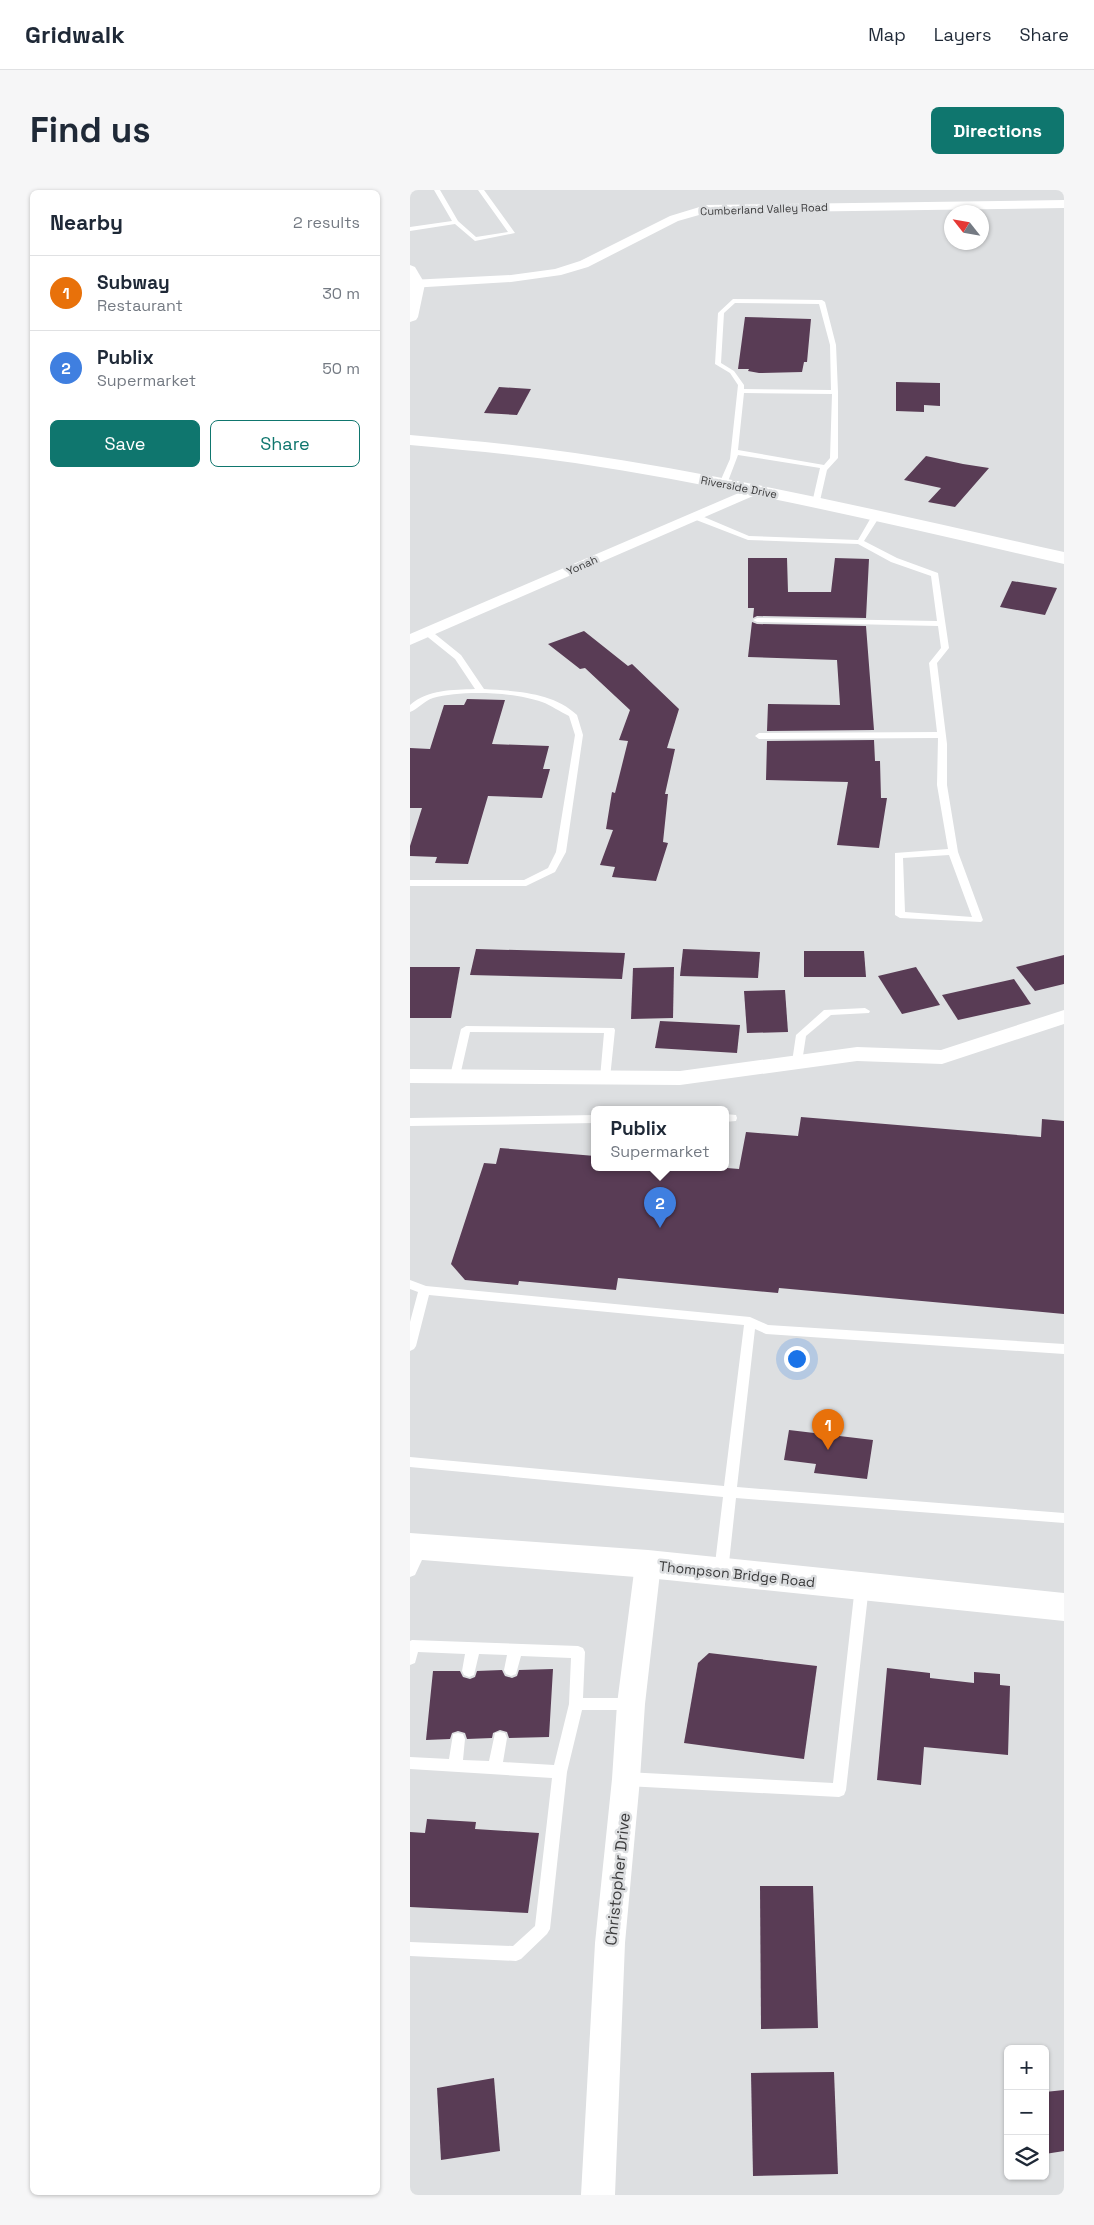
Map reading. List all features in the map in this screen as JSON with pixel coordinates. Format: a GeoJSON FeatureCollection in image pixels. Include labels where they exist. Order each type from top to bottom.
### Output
{"type":"FeatureCollection","features":[{"type":"Feature","properties":{"kind":"main road"},"geometry":{"type":"LineString","coordinates":[[410,317],[412,279]]}},
{"type":"Feature","properties":{"kind":"main road","name":"Riverside Drive"},"geometry":{"type":"LineString","coordinates":[[410,440],[524,451],[723,484],[1064,558]]}},
{"type":"Feature","properties":{"kind":"main road","name":"Thompson Bridge Road"},"geometry":{"type":"LineString","coordinates":[[414,1555],[648,1564],[1064,1607]]}},
{"type":"Feature","properties":{"kind":"street","name":"Cumberland Valley Road"},"geometry":{"type":"LineString","coordinates":[[412,279],[497,279],[569,269],[584,264],[654,228],[692,212],[706,209],[916,204],[1064,204]]}},
{"type":"Feature","properties":{"kind":"street","name":"Yonah"},"geometry":{"type":"LineString","coordinates":[[410,640],[755,490]]}},
{"type":"Feature","properties":{"kind":"street"},"geometry":{"type":"LineString","coordinates":[[410,1076],[680,1078],[857,1054],[942,1057],[1064,1017]]}},
{"type":"Feature","properties":{"kind":"street","name":"Christopher Drive"},"geometry":{"type":"LineString","coordinates":[[598,2195],[610,1942],[632,1704],[648,1564]]}},
{"type":"Feature","properties":{"kind":"lane"},"geometry":{"type":"LineString","coordinates":[[437,190],[456,222],[476,239],[512,233],[481,190]]}},
{"type":"Feature","properties":{"kind":"lane"},"geometry":{"type":"LineString","coordinates":[[410,229],[456,222]]}},
{"type":"Feature","properties":{"kind":"lane"},"geometry":{"type":"LineString","coordinates":[[723,484],[734,459],[741,385],[732,372],[718,364],[721,314],[733,301],[822,302],[833,345],[835,392],[834,458],[823,470],[816,503]]}},
{"type":"Feature","properties":{"kind":"lane"},"geometry":{"type":"LineString","coordinates":[[740,391],[835,392]]}},
{"type":"Feature","properties":{"kind":"lane"},"geometry":{"type":"LineString","coordinates":[[735,452],[825,467]]}},
{"type":"Feature","properties":{"kind":"lane"},"geometry":{"type":"LineString","coordinates":[[694,516],[748,538],[860,542],[894,560],[935,575],[945,648],[933,663],[942,734],[942,785],[952,852],[978,920],[900,915],[898,855],[952,852]]}},
{"type":"Feature","properties":{"kind":"lane"},"geometry":{"type":"LineString","coordinates":[[860,542],[876,516]]}},
{"type":"Feature","properties":{"kind":"lane"},"geometry":{"type":"LineString","coordinates":[[757,620],[942,624]]}},
{"type":"Feature","properties":{"kind":"lane"},"geometry":{"type":"LineString","coordinates":[[427,632],[458,657],[481,691]]}},
{"type":"Feature","properties":{"kind":"lane"},"geometry":{"type":"LineString","coordinates":[[410,709],[416,703],[436,695],[481,691],[520,694],[545,700],[572,715],[578,735],[561,852],[552,870],[526,883],[410,883]]}},
{"type":"Feature","properties":{"kind":"lane"},"geometry":{"type":"LineString","coordinates":[[759,736],[942,734]]}},
{"type":"Feature","properties":{"kind":"lane"},"geometry":{"type":"LineString","coordinates":[[797,1062],[800,1035],[828,1012],[865,1011]]}},
{"type":"Feature","properties":{"kind":"lane"},"geometry":{"type":"LineString","coordinates":[[455,1076],[466,1028],[610,1030],[605,1078]]}},
{"type":"Feature","properties":{"kind":"lane"},"geometry":{"type":"LineString","coordinates":[[410,1122],[591,1119]]}},
{"type":"Feature","properties":{"kind":"lane"},"geometry":{"type":"LineString","coordinates":[[410,1284],[424,1290],[750,1321],[766,1328],[1064,1350]]}},
{"type":"Feature","properties":{"kind":"lane"},"geometry":{"type":"LineString","coordinates":[[410,1346],[424,1290]]}},
{"type":"Feature","properties":{"kind":"lane"},"geometry":{"type":"LineString","coordinates":[[721,1572],[750,1321]]}},
{"type":"Feature","properties":{"kind":"lane"},"geometry":{"type":"LineString","coordinates":[[410,1462],[730,1492],[1064,1518]]}},
{"type":"Feature","properties":{"kind":"lane"},"geometry":{"type":"LineString","coordinates":[[626,1779],[839,1790],[862,1586]]}},
{"type":"Feature","properties":{"kind":"lane"},"geometry":{"type":"LineString","coordinates":[[410,1659],[412,1646],[578,1652],[576,1704],[560,1772],[542,1929],[516,1954],[410,1949]]}},
{"type":"Feature","properties":{"kind":"lane"},"geometry":{"type":"LineString","coordinates":[[469,1671],[473,1648]]}},
{"type":"Feature","properties":{"kind":"lane"},"geometry":{"type":"LineString","coordinates":[[511,1670],[514,1650]]}},
{"type":"Feature","properties":{"kind":"lane"},"geometry":{"type":"LineString","coordinates":[[576,1704],[632,1704]]}},
{"type":"Feature","properties":{"kind":"lane"},"geometry":{"type":"LineString","coordinates":[[495,1768],[500,1738]]}},
{"type":"Feature","properties":{"kind":"lane"},"geometry":{"type":"LineString","coordinates":[[455,1765],[458,1739]]}},
{"type":"Feature","properties":{"kind":"lane"},"geometry":{"type":"LineString","coordinates":[[410,1763],[560,1772]]}},
{"type":"Feature","properties":{"kind":"building"},"geometry":{"type":"Polygon","coordinates":[[[745,317],[811,319],[807,362],[804,362],[802,372],[759,373],[748,371],[749,369],[738,369],[745,317]]]}},
{"type":"Feature","properties":{"kind":"building"},"geometry":{"type":"Polygon","coordinates":[[[896,382],[940,383],[940,406],[924,405],[924,412],[896,411],[896,382]]]}},
{"type":"Feature","properties":{"kind":"building"},"geometry":{"type":"Polygon","coordinates":[[[499,387],[531,389],[517,415],[484,413],[499,387]]]}},
{"type":"Feature","properties":{"kind":"building"},"geometry":{"type":"Polygon","coordinates":[[[926,456],[989,468],[955,507],[928,502],[941,488],[904,480],[926,456]]]}},
{"type":"Feature","properties":{"kind":"building"},"geometry":{"type":"Polygon","coordinates":[[[748,558],[787,558],[788,592],[831,592],[835,558],[869,559],[866,618],[757,616],[753,618],[754,608],[748,608],[748,558]]]}},
{"type":"Feature","properties":{"kind":"building"},"geometry":{"type":"Polygon","coordinates":[[[1012,581],[1057,588],[1045,615],[1000,607],[1012,581]]]}},
{"type":"Feature","properties":{"kind":"building"},"geometry":{"type":"Polygon","coordinates":[[[752,622],[757,624],[866,626],[874,730],[767,731],[768,704],[840,705],[837,660],[748,657],[752,622]]]}},
{"type":"Feature","properties":{"kind":"building"},"geometry":{"type":"Polygon","coordinates":[[[584,631],[628,666],[632,664],[679,709],[667,748],[675,749],[665,794],[668,794],[663,842],[668,843],[656,881],[612,877],[615,867],[600,865],[613,830],[606,829],[612,792],[615,793],[628,741],[619,740],[630,710],[585,668],[580,669],[548,644],[584,631]]]}},
{"type":"Feature","properties":{"kind":"building"},"geometry":{"type":"Polygon","coordinates":[[[467,699],[505,700],[492,744],[549,746],[543,769],[550,769],[542,798],[488,796],[468,864],[435,863],[437,857],[410,856],[410,846],[422,808],[410,808],[410,748],[430,749],[444,705],[464,705],[467,699]]]}},
{"type":"Feature","properties":{"kind":"building"},"geometry":{"type":"Polygon","coordinates":[[[874,740],[875,761],[880,761],[881,798],[887,798],[879,848],[837,845],[848,782],[766,780],[767,741],[874,740]]]}},
{"type":"Feature","properties":{"kind":"building"},"geometry":{"type":"Polygon","coordinates":[[[476,949],[625,953],[622,979],[470,975],[476,949]]]}},
{"type":"Feature","properties":{"kind":"building"},"geometry":{"type":"Polygon","coordinates":[[[683,949],[760,952],[758,978],[680,976],[683,949]]]}},
{"type":"Feature","properties":{"kind":"building"},"geometry":{"type":"Polygon","coordinates":[[[804,951],[864,951],[866,977],[804,977],[804,951]]]}},
{"type":"Feature","properties":{"kind":"building"},"geometry":{"type":"Polygon","coordinates":[[[1064,955],[1064,984],[1035,991],[1016,967],[1064,955]]]}},
{"type":"Feature","properties":{"kind":"building"},"geometry":{"type":"Polygon","coordinates":[[[410,967],[460,967],[451,1018],[410,1018],[410,967]]]}},
{"type":"Feature","properties":{"kind":"building"},"geometry":{"type":"Polygon","coordinates":[[[674,967],[673,1018],[631,1019],[633,968],[674,967]]]}},
{"type":"Feature","properties":{"kind":"building"},"geometry":{"type":"Polygon","coordinates":[[[916,967],[940,1005],[902,1014],[878,976],[916,967]]]}},
{"type":"Feature","properties":{"kind":"building"},"geometry":{"type":"Polygon","coordinates":[[[1014,979],[1031,1004],[958,1020],[942,995],[1014,979]]]}},
{"type":"Feature","properties":{"kind":"building"},"geometry":{"type":"Polygon","coordinates":[[[785,990],[788,1032],[747,1033],[744,991],[785,990]]]}},
{"type":"Feature","properties":{"kind":"building"},"geometry":{"type":"Polygon","coordinates":[[[660,1021],[740,1025],[737,1053],[655,1048],[660,1021]]]}},
{"type":"Feature","properties":{"kind":"building"},"geometry":{"type":"Polygon","coordinates":[[[801,1117],[1041,1137],[1042,1119],[1064,1121],[1064,1314],[779,1288],[778,1293],[618,1278],[616,1290],[519,1281],[518,1285],[465,1280],[451,1264],[484,1163],[496,1164],[500,1148],[591,1156],[591,1171],[729,1171],[729,1168],[739,1169],[746,1132],[798,1136],[801,1117]]]}},
{"type":"Feature","properties":{"kind":"building"},"geometry":{"type":"Polygon","coordinates":[[[789,1430],[873,1440],[867,1479],[814,1473],[816,1464],[784,1460],[789,1430]]]}},
{"type":"Feature","properties":{"kind":"building"},"geometry":{"type":"Polygon","coordinates":[[[709,1653],[817,1666],[804,1759],[684,1743],[698,1663],[709,1653]]]}},
{"type":"Feature","properties":{"kind":"building"},"geometry":{"type":"Polygon","coordinates":[[[887,1668],[930,1673],[930,1678],[974,1683],[974,1672],[1000,1674],[1000,1685],[1010,1686],[1008,1755],[924,1747],[921,1785],[877,1780],[887,1668]]]}},
{"type":"Feature","properties":{"kind":"building"},"geometry":{"type":"Polygon","coordinates":[[[553,1669],[549,1737],[509,1738],[507,1732],[500,1730],[493,1733],[492,1738],[467,1739],[465,1733],[458,1731],[452,1733],[450,1739],[426,1740],[433,1671],[460,1671],[463,1677],[470,1679],[475,1677],[477,1671],[502,1670],[505,1676],[512,1678],[517,1676],[519,1670],[553,1669]]]}},
{"type":"Feature","properties":{"kind":"building"},"geometry":{"type":"Polygon","coordinates":[[[427,1819],[476,1822],[475,1829],[539,1833],[528,1913],[410,1907],[410,1832],[425,1833],[427,1819]]]}},
{"type":"Feature","properties":{"kind":"building"},"geometry":{"type":"Polygon","coordinates":[[[760,1886],[813,1886],[818,2028],[761,2029],[760,1886]]]}},
{"type":"Feature","properties":{"kind":"building"},"geometry":{"type":"Polygon","coordinates":[[[834,2072],[838,2174],[753,2176],[751,2073],[834,2072]]]}},
{"type":"Feature","properties":{"kind":"building"},"geometry":{"type":"Polygon","coordinates":[[[494,2078],[500,2151],[441,2160],[437,2088],[494,2078]]]}},
{"type":"Feature","properties":{"kind":"building"},"geometry":{"type":"Polygon","coordinates":[[[1064,2090],[1064,2151],[1049,2153],[1049,2135],[1049,2092],[1064,2090]]]}},
{"type":"Feature","properties":{"kind":"place","name":"Publix"},"geometry":{"type":"Point","coordinates":[660,1228]}},
{"type":"Feature","properties":{"kind":"place","name":"Subway"},"geometry":{"type":"Point","coordinates":[828,1450]}}]}
